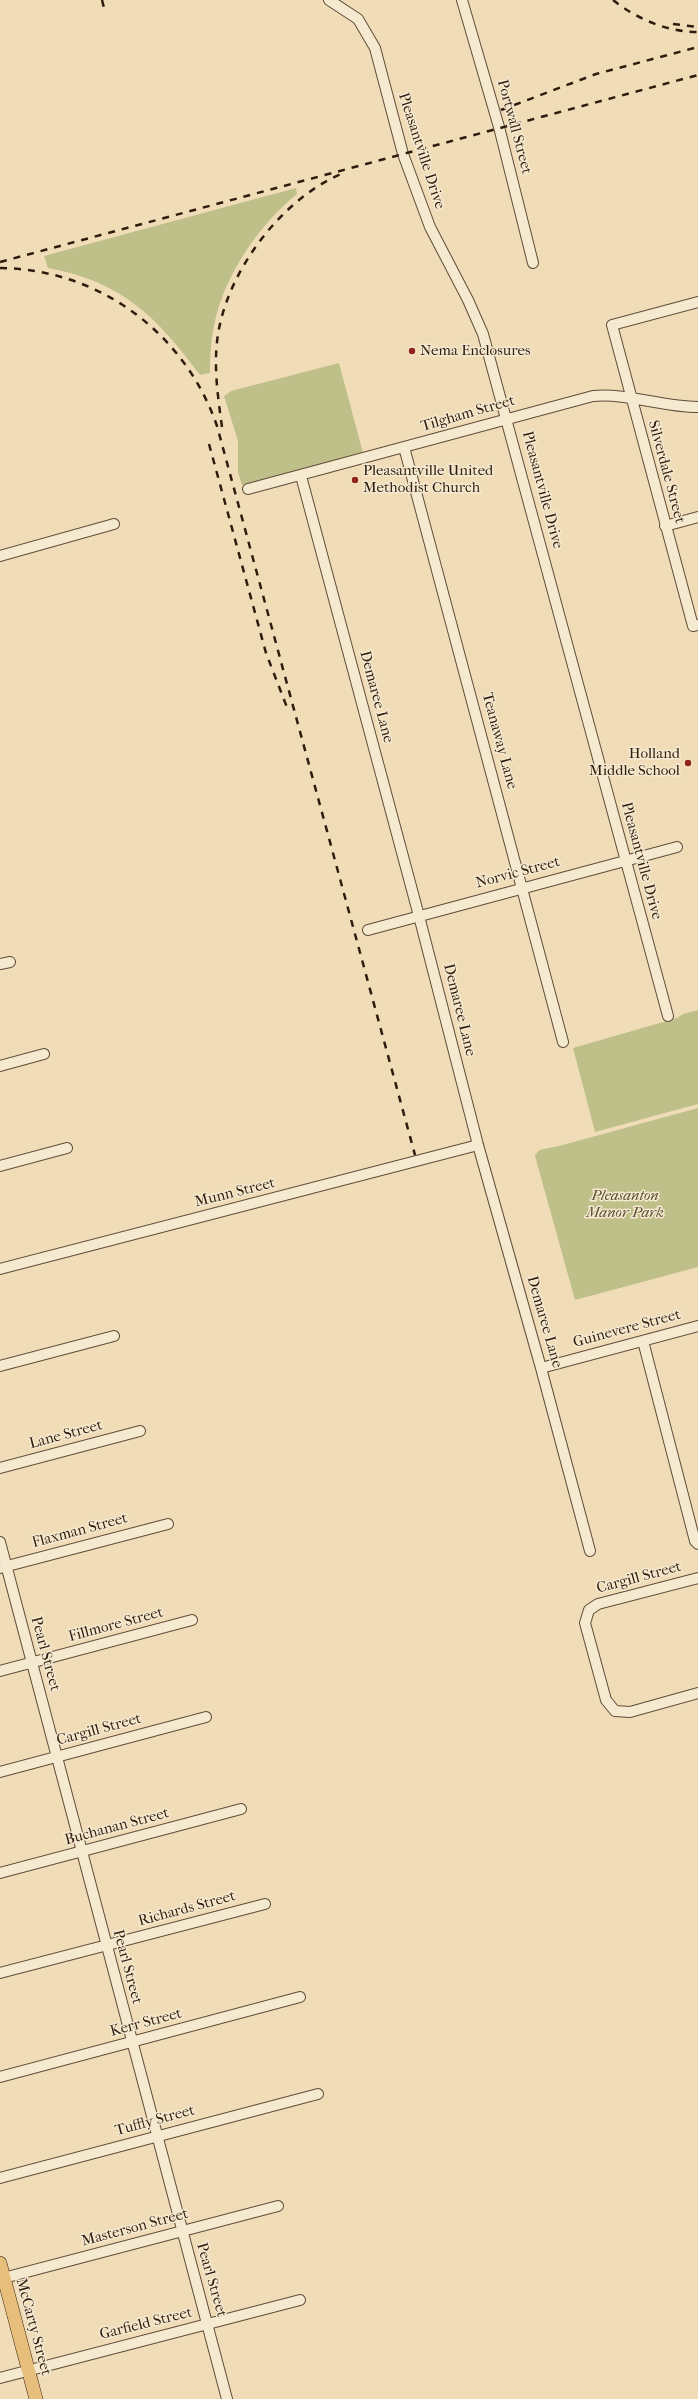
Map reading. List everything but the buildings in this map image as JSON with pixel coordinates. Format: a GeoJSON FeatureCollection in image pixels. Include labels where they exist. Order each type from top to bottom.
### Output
{"type":"FeatureCollection","features":[{"type":"Feature","properties":{"kind":"main road","name":"McCarty Street"},"geometry":{"type":"LineString","coordinates":[[0,2263],[2,2279],[36,2399]]}},
{"type":"Feature","properties":{"kind":"street","name":"Pleasantville Drive"},"geometry":{"type":"LineString","coordinates":[[329,0],[358,19],[375,48],[403,154],[430,227],[468,300],[483,334],[668,1016]]}},
{"type":"Feature","properties":{"kind":"street","name":"Portwall Street"},"geometry":{"type":"LineString","coordinates":[[462,0],[499,127],[533,263]]}},
{"type":"Feature","properties":{"kind":"street","name":"Silverdale Street"},"geometry":{"type":"LineString","coordinates":[[695,625],[665,526],[612,325],[698,302]]}},
{"type":"Feature","properties":{"kind":"street","name":"Tilgham Street"},"geometry":{"type":"LineString","coordinates":[[248,489],[301,476],[507,418],[593,396],[630,396],[667,405],[698,407]]}},
{"type":"Feature","properties":{"kind":"street","name":"Teanaway Lane"},"geometry":{"type":"LineString","coordinates":[[404,447],[563,1042]]}},
{"type":"Feature","properties":{"kind":"street","name":"Demaree Lane"},"geometry":{"type":"LineString","coordinates":[[301,476],[419,916],[478,1145],[541,1368],[590,1551]]}},
{"type":"Feature","properties":{"kind":"street"},"geometry":{"type":"LineString","coordinates":[[665,526],[698,517]]}},
{"type":"Feature","properties":{"kind":"street"},"geometry":{"type":"LineString","coordinates":[[0,556],[114,524]]}},
{"type":"Feature","properties":{"kind":"street","name":"Norvic Street"},"geometry":{"type":"LineString","coordinates":[[368,930],[677,847]]}},
{"type":"Feature","properties":{"kind":"street"},"geometry":{"type":"LineString","coordinates":[[0,1066],[44,1054]]}},
{"type":"Feature","properties":{"kind":"street","name":"Munn Street"},"geometry":{"type":"LineString","coordinates":[[0,1269],[478,1145]]}},
{"type":"Feature","properties":{"kind":"street"},"geometry":{"type":"LineString","coordinates":[[0,1166],[67,1148]]}},
{"type":"Feature","properties":{"kind":"street","name":"Guinevere Street"},"geometry":{"type":"LineString","coordinates":[[541,1368],[698,1326]]}},
{"type":"Feature","properties":{"kind":"street"},"geometry":{"type":"LineString","coordinates":[[0,1366],[114,1336]]}},
{"type":"Feature","properties":{"kind":"street"},"geometry":{"type":"LineString","coordinates":[[643,1341],[695,1541],[698,1544]]}},
{"type":"Feature","properties":{"kind":"street","name":"Lane Street"},"geometry":{"type":"LineString","coordinates":[[0,1468],[140,1431]]}},
{"type":"Feature","properties":{"kind":"street","name":"Flaxman Street"},"geometry":{"type":"LineString","coordinates":[[3,1567],[168,1524]]}},
{"type":"Feature","properties":{"kind":"street","name":"Pearl Street"},"geometry":{"type":"LineString","coordinates":[[0,1542],[3,1567],[32,1663],[181,2231],[227,2399]]}},
{"type":"Feature","properties":{"kind":"street","name":"Cargill Street"},"geometry":{"type":"LineString","coordinates":[[698,1578],[598,1604],[589,1610],[585,1623],[606,1700],[615,1711],[630,1712],[698,1693]]}},
{"type":"Feature","properties":{"kind":"street","name":"Fillmore Street"},"geometry":{"type":"LineString","coordinates":[[0,1671],[192,1620]]}},
{"type":"Feature","properties":{"kind":"street","name":"Cargill Street"},"geometry":{"type":"LineString","coordinates":[[0,1772],[206,1717]]}},
{"type":"Feature","properties":{"kind":"street","name":"Buchanan Street"},"geometry":{"type":"LineString","coordinates":[[0,1873],[81,1853],[241,1809]]}},
{"type":"Feature","properties":{"kind":"street","name":"Richards Street"},"geometry":{"type":"LineString","coordinates":[[0,1973],[265,1904]]}},
{"type":"Feature","properties":{"kind":"street","name":"Kerr Street"},"geometry":{"type":"LineString","coordinates":[[0,2077],[300,1998]]}},
{"type":"Feature","properties":{"kind":"street","name":"Tuffly Street"},"geometry":{"type":"LineString","coordinates":[[0,2178],[318,2094]]}},
{"type":"Feature","properties":{"kind":"street","name":"Masterson Street"},"geometry":{"type":"LineString","coordinates":[[2,2279],[278,2206]]}},
{"type":"Feature","properties":{"kind":"street","name":"Garfield Street"},"geometry":{"type":"LineString","coordinates":[[0,2378],[300,2300]]}},
{"type":"Feature","properties":{"kind":"green space"},"geometry":{"type":"Polygon","coordinates":[[[296,188],[297,194],[283,206],[257,235],[246,251],[227,285],[215,321],[211,347],[210,373],[200,375],[184,354],[152,319],[117,292],[74,274],[48,268],[44,256],[296,188]]]}},
{"type":"Feature","properties":{"kind":"green space"},"geometry":{"type":"Polygon","coordinates":[[[339,363],[363,453],[242,485],[238,472],[238,441],[224,396],[231,391],[339,363]]]}},
{"type":"Feature","properties":{"kind":"green space"},"geometry":{"type":"Polygon","coordinates":[[[698,1010],[698,1104],[595,1132],[573,1048],[677,1018],[683,1014],[698,1010]]]}},
{"type":"Feature","properties":{"kind":"green space","name":"Pleasanton Manor Park"},"geometry":{"type":"Polygon","coordinates":[[[698,1108],[698,1267],[575,1300],[535,1156],[539,1150],[559,1146],[698,1108]]]}},
{"type":"Feature","properties":{"kind":"railway"},"geometry":{"type":"LineString","coordinates":[[102,0],[104,8]]}},
{"type":"Feature","properties":{"kind":"railway"},"geometry":{"type":"LineString","coordinates":[[613,0],[632,13],[653,23],[675,30],[698,32]]}},
{"type":"Feature","properties":{"kind":"railway"},"geometry":{"type":"LineString","coordinates":[[673,24],[698,27]]}},
{"type":"Feature","properties":{"kind":"railway"},"geometry":{"type":"LineString","coordinates":[[501,110],[596,74],[698,47]]}},
{"type":"Feature","properties":{"kind":"railway"},"geometry":{"type":"LineString","coordinates":[[0,262],[698,75]]}},
{"type":"Feature","properties":{"kind":"railway"},"geometry":{"type":"LineString","coordinates":[[222,427],[217,384],[216,353],[222,317],[231,291],[243,266],[277,221],[297,202],[318,186],[341,174]]}},
{"type":"Feature","properties":{"kind":"railway"},"geometry":{"type":"LineString","coordinates":[[0,268],[36,271],[71,280],[104,294],[134,312],[160,335],[184,362],[203,393],[217,426],[415,1155]]}},
{"type":"Feature","properties":{"kind":"railway"},"geometry":{"type":"LineString","coordinates":[[209,444],[266,653],[288,710]]}},
{"type":"Feature","properties":{"kind":"place","name":"Nema Enclosures"},"geometry":{"type":"Point","coordinates":[412,351]}},
{"type":"Feature","properties":{"kind":"place","name":"Pleasantville United Methodist Church"},"geometry":{"type":"Point","coordinates":[355,480]}},
{"type":"Feature","properties":{"kind":"place","name":"Holland Middle School"},"geometry":{"type":"Point","coordinates":[688,763]}}]}
